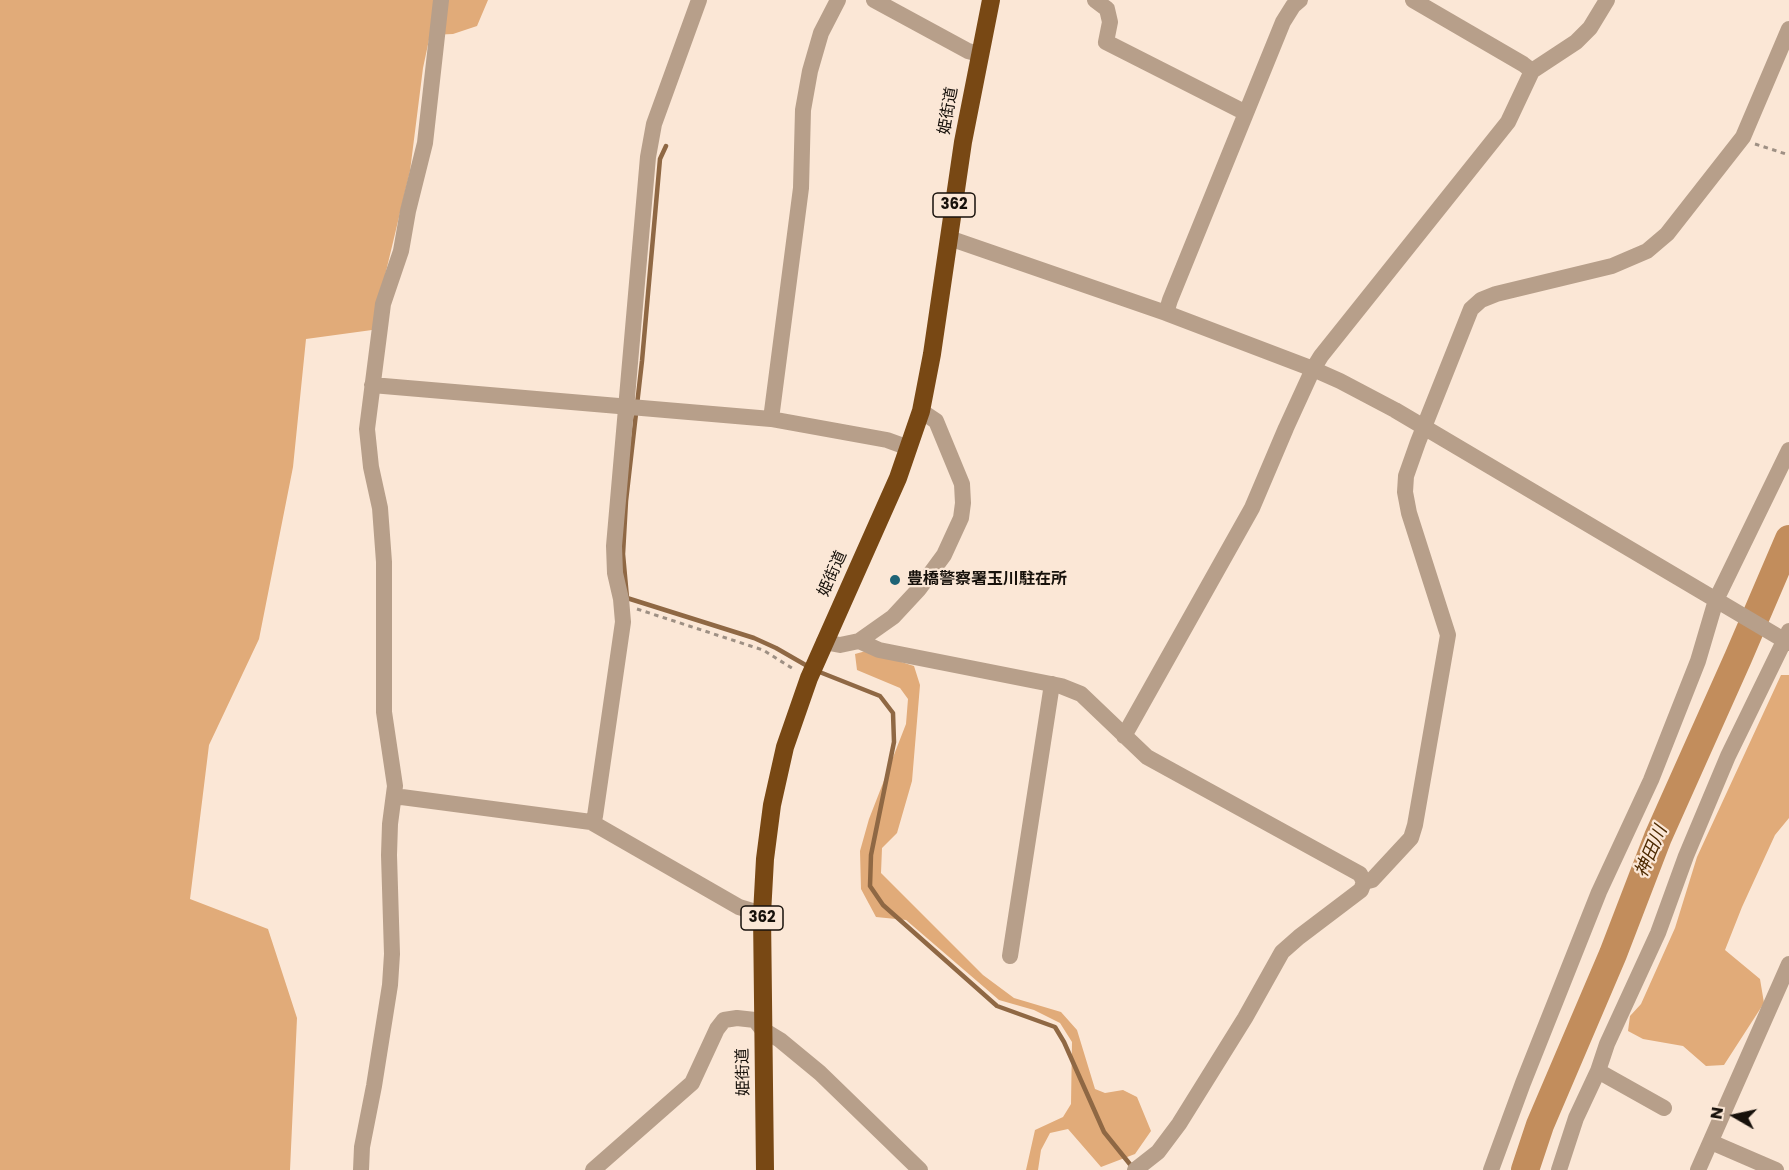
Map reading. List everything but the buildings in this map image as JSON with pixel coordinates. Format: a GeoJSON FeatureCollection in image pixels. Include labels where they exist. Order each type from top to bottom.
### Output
{"type":"FeatureCollection","features":[{"type":"Feature","properties":{"kind":"highway","name":"姫街道"},"geometry":{"type":"LineString","coordinates":[[765,1170],[762,914],[765,859],[772,805],[785,747],[812,671],[898,478],[921,411],[932,354],[963,142],[991,0]]}},
{"type":"Feature","properties":{"kind":"street"},"geometry":{"type":"LineString","coordinates":[[361,1170],[362,1147],[375,1086],[390,985],[392,954],[389,855],[395,786],[384,712],[384,562],[380,508],[371,467],[367,429],[383,304],[401,251],[408,210],[425,143],[441,0]]}},
{"type":"Feature","properties":{"kind":"street"},"geometry":{"type":"LineString","coordinates":[[591,822],[595,816],[623,622],[615,573],[614,546],[634,408],[650,146],[654,124],[699,0]]}},
{"type":"Feature","properties":{"kind":"street"},"geometry":{"type":"LineString","coordinates":[[771,419],[801,188],[803,110],[810,71],[821,33],[838,0]]}},
{"type":"Feature","properties":{"kind":"street"},"geometry":{"type":"LineString","coordinates":[[874,0],[968,51],[979,54]]}},
{"type":"Feature","properties":{"kind":"street"},"geometry":{"type":"LineString","coordinates":[[1095,0],[1107,9],[1110,22],[1106,42],[1246,113]]}},
{"type":"Feature","properties":{"kind":"street"},"geometry":{"type":"LineString","coordinates":[[1166,313],[1283,22],[1293,6],[1300,0]]}},
{"type":"Feature","properties":{"kind":"street"},"geometry":{"type":"LineString","coordinates":[[1413,0],[1532,71]]}},
{"type":"Feature","properties":{"kind":"street"},"geometry":{"type":"LineString","coordinates":[[1124,736],[1252,508],[1313,369],[1321,356],[1508,122],[1532,71],[1576,42],[1590,28],[1607,0]]}},
{"type":"Feature","properties":{"kind":"street"},"geometry":{"type":"LineString","coordinates":[[1364,882],[1372,880],[1411,838],[1415,825],[1448,635],[1409,513],[1405,492],[1406,476],[1471,309],[1481,300],[1496,294],[1612,266],[1647,251],[1667,234],[1743,137],[1789,29]]}},
{"type":"Feature","properties":{"kind":"street"},"geometry":{"type":"LineString","coordinates":[[949,238],[1166,313],[1313,369],[1395,410],[1720,603],[1786,638],[1728,756],[1686,856],[1658,933],[1576,1118],[1559,1170]]}},
{"type":"Feature","properties":{"kind":"street"},"geometry":{"type":"LineString","coordinates":[[372,385],[771,419],[887,440],[909,448]]}},
{"type":"Feature","properties":{"kind":"street"},"geometry":{"type":"LineString","coordinates":[[824,642],[840,645],[860,641],[893,617],[920,589],[944,555],[961,518],[962,483],[936,421],[921,411]]}},
{"type":"Feature","properties":{"kind":"street"},"geometry":{"type":"LineString","coordinates":[[1491,1170],[1599,892],[1655,770],[1720,603],[1789,450]]}},
{"type":"Feature","properties":{"kind":"street"},"geometry":{"type":"LineString","coordinates":[[860,641],[879,650],[1052,684],[1081,694],[1148,757],[1360,873],[1364,882],[1361,890],[1282,952],[1245,1018],[1179,1124],[1158,1152],[1137,1168]]}},
{"type":"Feature","properties":{"kind":"street"},"geometry":{"type":"LineString","coordinates":[[1010,956],[1052,684]]}},
{"type":"Feature","properties":{"kind":"street"},"geometry":{"type":"LineString","coordinates":[[394,796],[591,822],[739,908],[762,914]]}},
{"type":"Feature","properties":{"kind":"street"},"geometry":{"type":"LineString","coordinates":[[1698,1170],[1789,964]]}},
{"type":"Feature","properties":{"kind":"street"},"geometry":{"type":"LineString","coordinates":[[593,1170],[692,1083],[717,1029],[724,1020],[737,1018],[755,1020],[762,1029],[820,1073],[920,1170]]}},
{"type":"Feature","properties":{"kind":"street"},"geometry":{"type":"LineString","coordinates":[[1598,1071],[1664,1108]]}},
{"type":"Feature","properties":{"kind":"street"},"geometry":{"type":"LineString","coordinates":[[1711,1142],[1776,1170]]}},
{"type":"Feature","properties":{"kind":"path"},"geometry":{"type":"LineString","coordinates":[[1743,137],[1752,143],[1789,155]]}},
{"type":"Feature","properties":{"kind":"path"},"geometry":{"type":"LineString","coordinates":[[622,607],[635,609],[763,650],[812,671]]}},
{"type":"Feature","properties":{"kind":"shaded area"},"geometry":{"type":"Polygon","coordinates":[[[0,0],[488,0],[477,26],[453,34],[430,35],[423,68],[410,171],[372,330],[306,339],[293,467],[259,639],[209,745],[190,899],[268,929],[297,1018],[290,1170],[0,1170],[0,0]]]}},
{"type":"Feature","properties":{"kind":"shaded area"},"geometry":{"type":"Polygon","coordinates":[[[866,651],[914,666],[920,685],[912,781],[897,833],[882,848],[881,873],[983,975],[1014,998],[1061,1012],[1077,1030],[1095,1089],[1105,1093],[1123,1090],[1137,1097],[1151,1131],[1135,1154],[1101,1167],[1068,1129],[1050,1133],[1041,1150],[1038,1170],[1026,1170],[1035,1130],[1063,1117],[1071,1104],[1072,1042],[1060,1023],[1034,1010],[999,1000],[906,920],[876,917],[861,889],[860,851],[869,819],[906,724],[908,699],[900,688],[857,670],[855,654],[866,651]]]}},
{"type":"Feature","properties":{"kind":"shaded area"},"geometry":{"type":"Polygon","coordinates":[[[1781,675],[1789,675],[1789,818],[1775,835],[1725,950],[1760,979],[1764,1003],[1724,1065],[1706,1066],[1683,1046],[1643,1039],[1628,1031],[1630,1016],[1641,1004],[1675,928],[1697,857],[1781,675]]]}},
{"type":"Feature","properties":{"kind":"waterway"},"geometry":{"type":"LineString","coordinates":[[666,146],[660,159],[642,361],[626,501],[623,554],[627,598],[754,638],[809,667]]}},
{"type":"Feature","properties":{"kind":"waterway","name":"神田川"},"geometry":{"type":"LineString","coordinates":[[1525,1170],[1540,1125],[1613,954],[1658,837],[1789,539]]}},
{"type":"Feature","properties":{"kind":"waterway"},"geometry":{"type":"LineString","coordinates":[[817,671],[880,696],[893,713],[894,742],[871,855],[870,886],[883,905],[997,1006],[1055,1027],[1064,1042],[1104,1132],[1133,1168]]}},
{"type":"Feature","properties":{"kind":"place","name":"豊橋警察署玉川駐在所"},"geometry":{"type":"Point","coordinates":[895,580]}}]}
